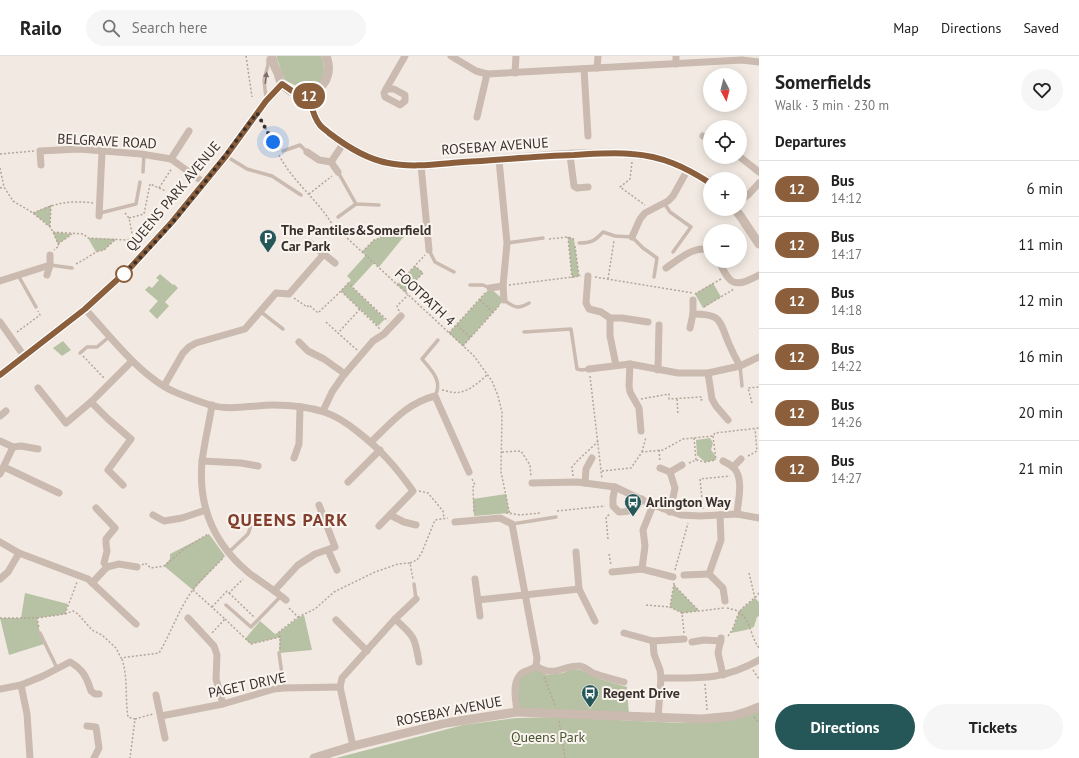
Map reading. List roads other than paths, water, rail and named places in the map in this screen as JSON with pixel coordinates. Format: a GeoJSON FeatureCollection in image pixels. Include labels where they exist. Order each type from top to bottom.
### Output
{"type":"FeatureCollection","features":[{"type":"Feature","properties":{"kind":"street"},"geometry":{"type":"LineString","coordinates":[[270,57],[282,84],[295,93],[308,94],[320,89],[326,82],[329,64],[326,56]]}},
{"type":"Feature","properties":{"kind":"street"},"geometry":{"type":"LineString","coordinates":[[386,89],[405,56]]}},
{"type":"Feature","properties":{"kind":"street"},"geometry":{"type":"LineString","coordinates":[[451,56],[476,71],[488,74],[676,64],[742,58],[759,62]]}},
{"type":"Feature","properties":{"kind":"street"},"geometry":{"type":"LineString","coordinates":[[515,73],[516,56]]}},
{"type":"Feature","properties":{"kind":"street"},"geometry":{"type":"LineString","coordinates":[[597,68],[598,56]]}},
{"type":"Feature","properties":{"kind":"street"},"geometry":{"type":"LineString","coordinates":[[676,56],[676,64]]}},
{"type":"Feature","properties":{"kind":"street"},"geometry":{"type":"LineString","coordinates":[[584,69],[588,136]]}},
{"type":"Feature","properties":{"kind":"street"},"geometry":{"type":"LineString","coordinates":[[477,117],[488,74]]}},
{"type":"Feature","properties":{"kind":"street","name":"QUEENS PARK AVENUE"},"geometry":{"type":"LineString","coordinates":[[0,375],[85,309],[130,268],[172,222],[203,182],[226,156],[266,101],[282,84]]}},
{"type":"Feature","properties":{"kind":"street","name":"ROSEBAY AVENUE"},"geometry":{"type":"LineString","coordinates":[[308,94],[320,125],[344,144],[371,158],[387,163],[403,166],[527,157],[632,154],[662,159],[688,169],[703,179]]}},
{"type":"Feature","properties":{"kind":"street"},"geometry":{"type":"LineString","coordinates":[[174,160],[189,131]]}},
{"type":"Feature","properties":{"kind":"street"},"geometry":{"type":"LineString","coordinates":[[331,162],[344,144]]}},
{"type":"Feature","properties":{"kind":"street","name":"BELGRAVE ROAD"},"geometry":{"type":"LineString","coordinates":[[40,165],[40,150],[79,150],[144,154],[174,160],[203,182]]}},
{"type":"Feature","properties":{"kind":"street"},"geometry":{"type":"LineString","coordinates":[[99,215],[102,152]]}},
{"type":"Feature","properties":{"kind":"street"},"geometry":{"type":"LineString","coordinates":[[307,152],[319,160],[331,162],[338,172]]}},
{"type":"Feature","properties":{"kind":"street"},"geometry":{"type":"LineString","coordinates":[[570,155],[574,186],[577,188],[588,187]]}},
{"type":"Feature","properties":{"kind":"street"},"geometry":{"type":"LineString","coordinates":[[500,160],[507,243],[503,286],[504,300]]}},
{"type":"Feature","properties":{"kind":"street"},"geometry":{"type":"LineString","coordinates":[[747,163],[759,172]]}},
{"type":"Feature","properties":{"kind":"street"},"geometry":{"type":"LineString","coordinates":[[421,165],[429,250]]}},
{"type":"Feature","properties":{"kind":"street"},"geometry":{"type":"LineString","coordinates":[[632,237],[640,219],[651,210],[664,204],[673,196],[688,169]]}},
{"type":"Feature","properties":{"kind":"street"},"geometry":{"type":"LineString","coordinates":[[747,196],[759,183]]}},
{"type":"Feature","properties":{"kind":"street"},"geometry":{"type":"LineString","coordinates":[[741,216],[759,244]]}},
{"type":"Feature","properties":{"kind":"street"},"geometry":{"type":"LineString","coordinates":[[310,243],[323,255],[335,263]]}},
{"type":"Feature","properties":{"kind":"street"},"geometry":{"type":"LineString","coordinates":[[666,268],[693,251],[703,249]]}},
{"type":"Feature","properties":{"kind":"street"},"geometry":{"type":"LineString","coordinates":[[47,275],[50,265],[50,255]]}},
{"type":"Feature","properties":{"kind":"street"},"geometry":{"type":"LineString","coordinates":[[164,386],[183,353],[189,347],[196,343],[245,329],[261,312],[276,292],[289,294],[323,255]]}},
{"type":"Feature","properties":{"kind":"street"},"geometry":{"type":"LineString","coordinates":[[0,281],[50,265]]}},
{"type":"Feature","properties":{"kind":"street"},"geometry":{"type":"LineString","coordinates":[[722,268],[729,280],[742,284],[759,275]]}},
{"type":"Feature","properties":{"kind":"street"},"geometry":{"type":"LineString","coordinates":[[588,276],[586,303],[589,309],[601,312],[610,318],[622,318],[648,322]]}},
{"type":"Feature","properties":{"kind":"street"},"geometry":{"type":"LineString","coordinates":[[490,288],[503,286]]}},
{"type":"Feature","properties":{"kind":"street"},"geometry":{"type":"LineString","coordinates":[[690,328],[696,299]]}},
{"type":"Feature","properties":{"kind":"street"},"geometry":{"type":"LineString","coordinates":[[85,309],[132,361],[164,386],[185,396],[212,405],[241,407],[272,405],[300,407],[323,411],[345,422],[372,442],[380,450],[394,465],[413,491],[379,526]]}},
{"type":"Feature","properties":{"kind":"street"},"geometry":{"type":"LineString","coordinates":[[693,314],[711,315],[718,319],[740,366]]}},
{"type":"Feature","properties":{"kind":"street"},"geometry":{"type":"LineString","coordinates":[[323,411],[332,392],[344,374],[373,341],[384,334],[401,316]]}},
{"type":"Feature","properties":{"kind":"street"},"geometry":{"type":"LineString","coordinates":[[610,318],[610,336],[616,365]]}},
{"type":"Feature","properties":{"kind":"street"},"geometry":{"type":"LineString","coordinates":[[0,322],[24,356]]}},
{"type":"Feature","properties":{"kind":"street"},"geometry":{"type":"LineString","coordinates":[[658,370],[659,325]]}},
{"type":"Feature","properties":{"kind":"street"},"geometry":{"type":"LineString","coordinates":[[299,342],[308,351],[324,359],[344,374]]}},
{"type":"Feature","properties":{"kind":"street"},"geometry":{"type":"LineString","coordinates":[[589,369],[630,364],[678,373],[708,373],[740,366],[759,356]]}},
{"type":"Feature","properties":{"kind":"street"},"geometry":{"type":"LineString","coordinates":[[38,388],[66,423],[91,402],[132,361]]}},
{"type":"Feature","properties":{"kind":"street"},"geometry":{"type":"LineString","coordinates":[[630,364],[629,386],[630,392],[639,408],[641,432]]}},
{"type":"Feature","properties":{"kind":"street"},"geometry":{"type":"LineString","coordinates":[[708,373],[712,399],[728,420]]}},
{"type":"Feature","properties":{"kind":"street"},"geometry":{"type":"LineString","coordinates":[[372,442],[401,413],[422,399],[434,396],[469,472]]}},
{"type":"Feature","properties":{"kind":"street"},"geometry":{"type":"LineString","coordinates":[[91,402],[131,439],[108,470],[123,485]]}},
{"type":"Feature","properties":{"kind":"street"},"geometry":{"type":"LineString","coordinates":[[212,405],[202,462],[202,486],[206,510],[214,531],[229,552],[249,573],[283,598]]}},
{"type":"Feature","properties":{"kind":"street"},"geometry":{"type":"LineString","coordinates":[[294,458],[299,444],[300,407]]}},
{"type":"Feature","properties":{"kind":"street"},"geometry":{"type":"LineString","coordinates":[[0,416],[6,411]]}},
{"type":"Feature","properties":{"kind":"street"},"geometry":{"type":"LineString","coordinates":[[0,441],[12,447],[21,446],[38,449]]}},
{"type":"Feature","properties":{"kind":"street"},"geometry":{"type":"LineString","coordinates":[[0,474],[12,447]]}},
{"type":"Feature","properties":{"kind":"street"},"geometry":{"type":"LineString","coordinates":[[348,482],[380,450]]}},
{"type":"Feature","properties":{"kind":"street"},"geometry":{"type":"LineString","coordinates":[[585,483],[586,469],[592,458]]}},
{"type":"Feature","properties":{"kind":"street"},"geometry":{"type":"LineString","coordinates":[[733,467],[741,459]]}},
{"type":"Feature","properties":{"kind":"street"},"geometry":{"type":"LineString","coordinates":[[723,461],[733,467],[738,475],[740,486],[737,514]]}},
{"type":"Feature","properties":{"kind":"street"},"geometry":{"type":"LineString","coordinates":[[202,462],[241,463],[258,466]]}},
{"type":"Feature","properties":{"kind":"street"},"geometry":{"type":"LineString","coordinates":[[670,472],[682,465]]}},
{"type":"Feature","properties":{"kind":"street"},"geometry":{"type":"LineString","coordinates":[[4,467],[59,493]]}},
{"type":"Feature","properties":{"kind":"street"},"geometry":{"type":"LineString","coordinates":[[660,468],[670,472]]}},
{"type":"Feature","properties":{"kind":"street"},"geometry":{"type":"LineString","coordinates":[[670,472],[675,488],[670,512]]}},
{"type":"Feature","properties":{"kind":"street"},"geometry":{"type":"LineString","coordinates":[[532,483],[574,482],[615,487],[670,512],[690,516],[737,514],[759,518]]}},
{"type":"Feature","properties":{"kind":"street"},"geometry":{"type":"LineString","coordinates":[[615,487],[615,507],[619,512],[627,512],[637,506],[642,499]]}},
{"type":"Feature","properties":{"kind":"street"},"geometry":{"type":"LineString","coordinates":[[274,590],[298,565],[307,559],[335,547],[319,505]]}},
{"type":"Feature","properties":{"kind":"street"},"geometry":{"type":"LineString","coordinates":[[642,570],[645,546],[643,530],[653,505]]}},
{"type":"Feature","properties":{"kind":"street"},"geometry":{"type":"LineString","coordinates":[[96,508],[115,528],[106,539],[107,551],[104,563],[107,567]]}},
{"type":"Feature","properties":{"kind":"street"},"geometry":{"type":"LineString","coordinates":[[153,515],[164,520],[182,518],[206,510]]}},
{"type":"Feature","properties":{"kind":"street"},"geometry":{"type":"LineString","coordinates":[[390,515],[404,522],[416,525]]}},
{"type":"Feature","properties":{"kind":"street"},"geometry":{"type":"LineString","coordinates":[[709,574],[720,540],[720,515]]}},
{"type":"Feature","properties":{"kind":"street"},"geometry":{"type":"LineString","coordinates":[[455,522],[500,518],[512,524],[537,658],[536,666],[533,670],[524,672],[516,681],[517,712]]}},
{"type":"Feature","properties":{"kind":"street"},"geometry":{"type":"LineString","coordinates":[[0,542],[19,553],[88,579],[136,624]]}},
{"type":"Feature","properties":{"kind":"street"},"geometry":{"type":"LineString","coordinates":[[328,550],[337,570]]}},
{"type":"Feature","properties":{"kind":"street"},"geometry":{"type":"LineString","coordinates":[[576,552],[580,588],[595,620]]}},
{"type":"Feature","properties":{"kind":"street"},"geometry":{"type":"LineString","coordinates":[[0,579],[8,572],[19,553]]}},
{"type":"Feature","properties":{"kind":"street"},"geometry":{"type":"LineString","coordinates":[[92,583],[107,567],[119,564],[137,567]]}},
{"type":"Feature","properties":{"kind":"street"},"geometry":{"type":"LineString","coordinates":[[612,572],[642,570],[673,577]]}},
{"type":"Feature","properties":{"kind":"street"},"geometry":{"type":"LineString","coordinates":[[684,575],[709,574],[723,588],[725,602]]}},
{"type":"Feature","properties":{"kind":"street"},"geometry":{"type":"LineString","coordinates":[[475,579],[480,616]]}},
{"type":"Feature","properties":{"kind":"street"},"geometry":{"type":"LineString","coordinates":[[478,600],[580,588]]}},
{"type":"Feature","properties":{"kind":"street"},"geometry":{"type":"LineString","coordinates":[[353,746],[340,687],[342,678],[395,619],[416,599]]}},
{"type":"Feature","properties":{"kind":"street"},"geometry":{"type":"LineString","coordinates":[[188,618],[214,646],[217,655],[216,679],[223,704]]}},
{"type":"Feature","properties":{"kind":"street"},"geometry":{"type":"LineString","coordinates":[[395,619],[413,636],[416,642],[419,662]]}},
{"type":"Feature","properties":{"kind":"street"},"geometry":{"type":"LineString","coordinates":[[336,620],[367,651]]}},
{"type":"Feature","properties":{"kind":"street"},"geometry":{"type":"LineString","coordinates":[[624,633],[653,641],[684,639]]}},
{"type":"Feature","properties":{"kind":"street"},"geometry":{"type":"LineString","coordinates":[[692,642],[721,640],[718,653],[723,675]]}},
{"type":"Feature","properties":{"kind":"street"},"geometry":{"type":"LineString","coordinates":[[653,641],[654,654],[660,670],[661,678],[658,718]]}},
{"type":"Feature","properties":{"kind":"street"},"geometry":{"type":"LineString","coordinates":[[661,678],[704,678],[723,675],[759,660]]}},
{"type":"Feature","properties":{"kind":"street"},"geometry":{"type":"LineString","coordinates":[[0,689],[21,685],[43,676],[70,662],[79,667],[86,675],[91,691],[99,694]]}},
{"type":"Feature","properties":{"kind":"street"},"geometry":{"type":"LineString","coordinates":[[536,666],[544,671],[558,671],[569,667],[581,666],[594,673],[624,682]]}},
{"type":"Feature","properties":{"kind":"street"},"geometry":{"type":"LineString","coordinates":[[21,685],[27,714],[30,758]]}},
{"type":"Feature","properties":{"kind":"street","name":"PAGET DRIVE"},"geometry":{"type":"LineString","coordinates":[[161,716],[223,704],[284,688],[340,687]]}},
{"type":"Feature","properties":{"kind":"street"},"geometry":{"type":"LineString","coordinates":[[156,695],[164,738]]}},
{"type":"Feature","properties":{"kind":"street","name":"ROSEBAY AVENUE"},"geometry":{"type":"LineString","coordinates":[[314,758],[353,746],[446,723],[517,712],[708,719],[733,716],[759,707]]}},
{"type":"Feature","properties":{"kind":"street"},"geometry":{"type":"LineString","coordinates":[[87,726],[96,727],[97,730],[98,748],[94,758]]}},
{"type":"Feature","properties":{"kind":"lane"},"geometry":{"type":"LineString","coordinates":[[266,101],[264,80],[270,57]]}},
{"type":"Feature","properties":{"kind":"lane"},"geometry":{"type":"LineString","coordinates":[[283,151],[300,146],[307,152]]}},
{"type":"Feature","properties":{"kind":"lane"},"geometry":{"type":"LineString","coordinates":[[143,172],[144,154]]}},
{"type":"Feature","properties":{"kind":"lane"},"geometry":{"type":"LineString","coordinates":[[226,156],[247,169],[272,176],[301,195]]}},
{"type":"Feature","properties":{"kind":"lane"},"geometry":{"type":"LineString","coordinates":[[338,172],[356,204]]}},
{"type":"Feature","properties":{"kind":"lane"},"geometry":{"type":"LineString","coordinates":[[99,215],[136,204],[140,182]]}},
{"type":"Feature","properties":{"kind":"lane"},"geometry":{"type":"LineString","coordinates":[[338,217],[356,204],[379,205]]}},
{"type":"Feature","properties":{"kind":"lane"},"geometry":{"type":"LineString","coordinates":[[664,204],[670,212],[691,227],[674,252]]}},
{"type":"Feature","properties":{"kind":"lane"},"geometry":{"type":"LineString","coordinates":[[579,243],[595,241],[603,232],[615,236],[632,237],[643,248],[657,258],[654,277]]}},
{"type":"Feature","properties":{"kind":"lane"},"geometry":{"type":"LineString","coordinates":[[507,243],[544,238]]}},
{"type":"Feature","properties":{"kind":"lane"},"geometry":{"type":"LineString","coordinates":[[429,250],[435,262],[454,272]]}},
{"type":"Feature","properties":{"kind":"lane"},"geometry":{"type":"LineString","coordinates":[[50,265],[72,268]]}},
{"type":"Feature","properties":{"kind":"lane"},"geometry":{"type":"LineString","coordinates":[[18,275],[36,307]]}},
{"type":"Feature","properties":{"kind":"lane"},"geometry":{"type":"LineString","coordinates":[[470,285],[483,285],[490,288]]}},
{"type":"Feature","properties":{"kind":"lane"},"geometry":{"type":"LineString","coordinates":[[504,300],[514,307],[521,308],[529,304]]}},
{"type":"Feature","properties":{"kind":"lane"},"geometry":{"type":"LineString","coordinates":[[261,312],[283,330]]}},
{"type":"Feature","properties":{"kind":"lane"},"geometry":{"type":"LineString","coordinates":[[524,332],[571,330],[577,369],[589,369]]}},
{"type":"Feature","properties":{"kind":"lane"},"geometry":{"type":"LineString","coordinates":[[80,353],[87,347],[97,347],[110,336]]}},
{"type":"Feature","properties":{"kind":"lane"},"geometry":{"type":"LineString","coordinates":[[434,396],[438,389],[438,384],[432,371],[422,359],[438,340]]}},
{"type":"Feature","properties":{"kind":"lane"},"geometry":{"type":"LineString","coordinates":[[740,366],[742,386]]}},
{"type":"Feature","properties":{"kind":"lane"},"geometry":{"type":"LineString","coordinates":[[512,524],[556,517]]}},
{"type":"Feature","properties":{"kind":"lane"},"geometry":{"type":"LineString","coordinates":[[229,552],[248,534],[252,523]]}},
{"type":"Feature","properties":{"kind":"lane"},"geometry":{"type":"LineString","coordinates":[[414,584],[416,599]]}},
{"type":"Feature","properties":{"kind":"lane"},"geometry":{"type":"LineString","coordinates":[[226,605],[251,627],[283,598]]}},
{"type":"Feature","properties":{"kind":"lane"},"geometry":{"type":"LineString","coordinates":[[40,633],[57,668]]}},
{"type":"Feature","properties":{"kind":"lane"},"geometry":{"type":"LineString","coordinates":[[280,653],[284,688]]}},
{"type":"Feature","properties":{"kind":"place","name":"The Pantiles&Somerfield Car Park"},"geometry":{"type":"Point","coordinates":[268,253]}},
{"type":"Feature","properties":{"kind":"place","name":"Arlington Way"},"geometry":{"type":"Point","coordinates":[633,517]}},
{"type":"Feature","properties":{"kind":"place","name":"Regent Drive"},"geometry":{"type":"Point","coordinates":[590,708]}},
{"type":"Feature","properties":{"kind":"district","name":"QUEENS PARK"},"geometry":{"type":"Point","coordinates":[288,519]}},
{"type":"Feature","properties":{"kind":"park label","name":"Queens Park"},"geometry":{"type":"Point","coordinates":[548,737]}}]}
